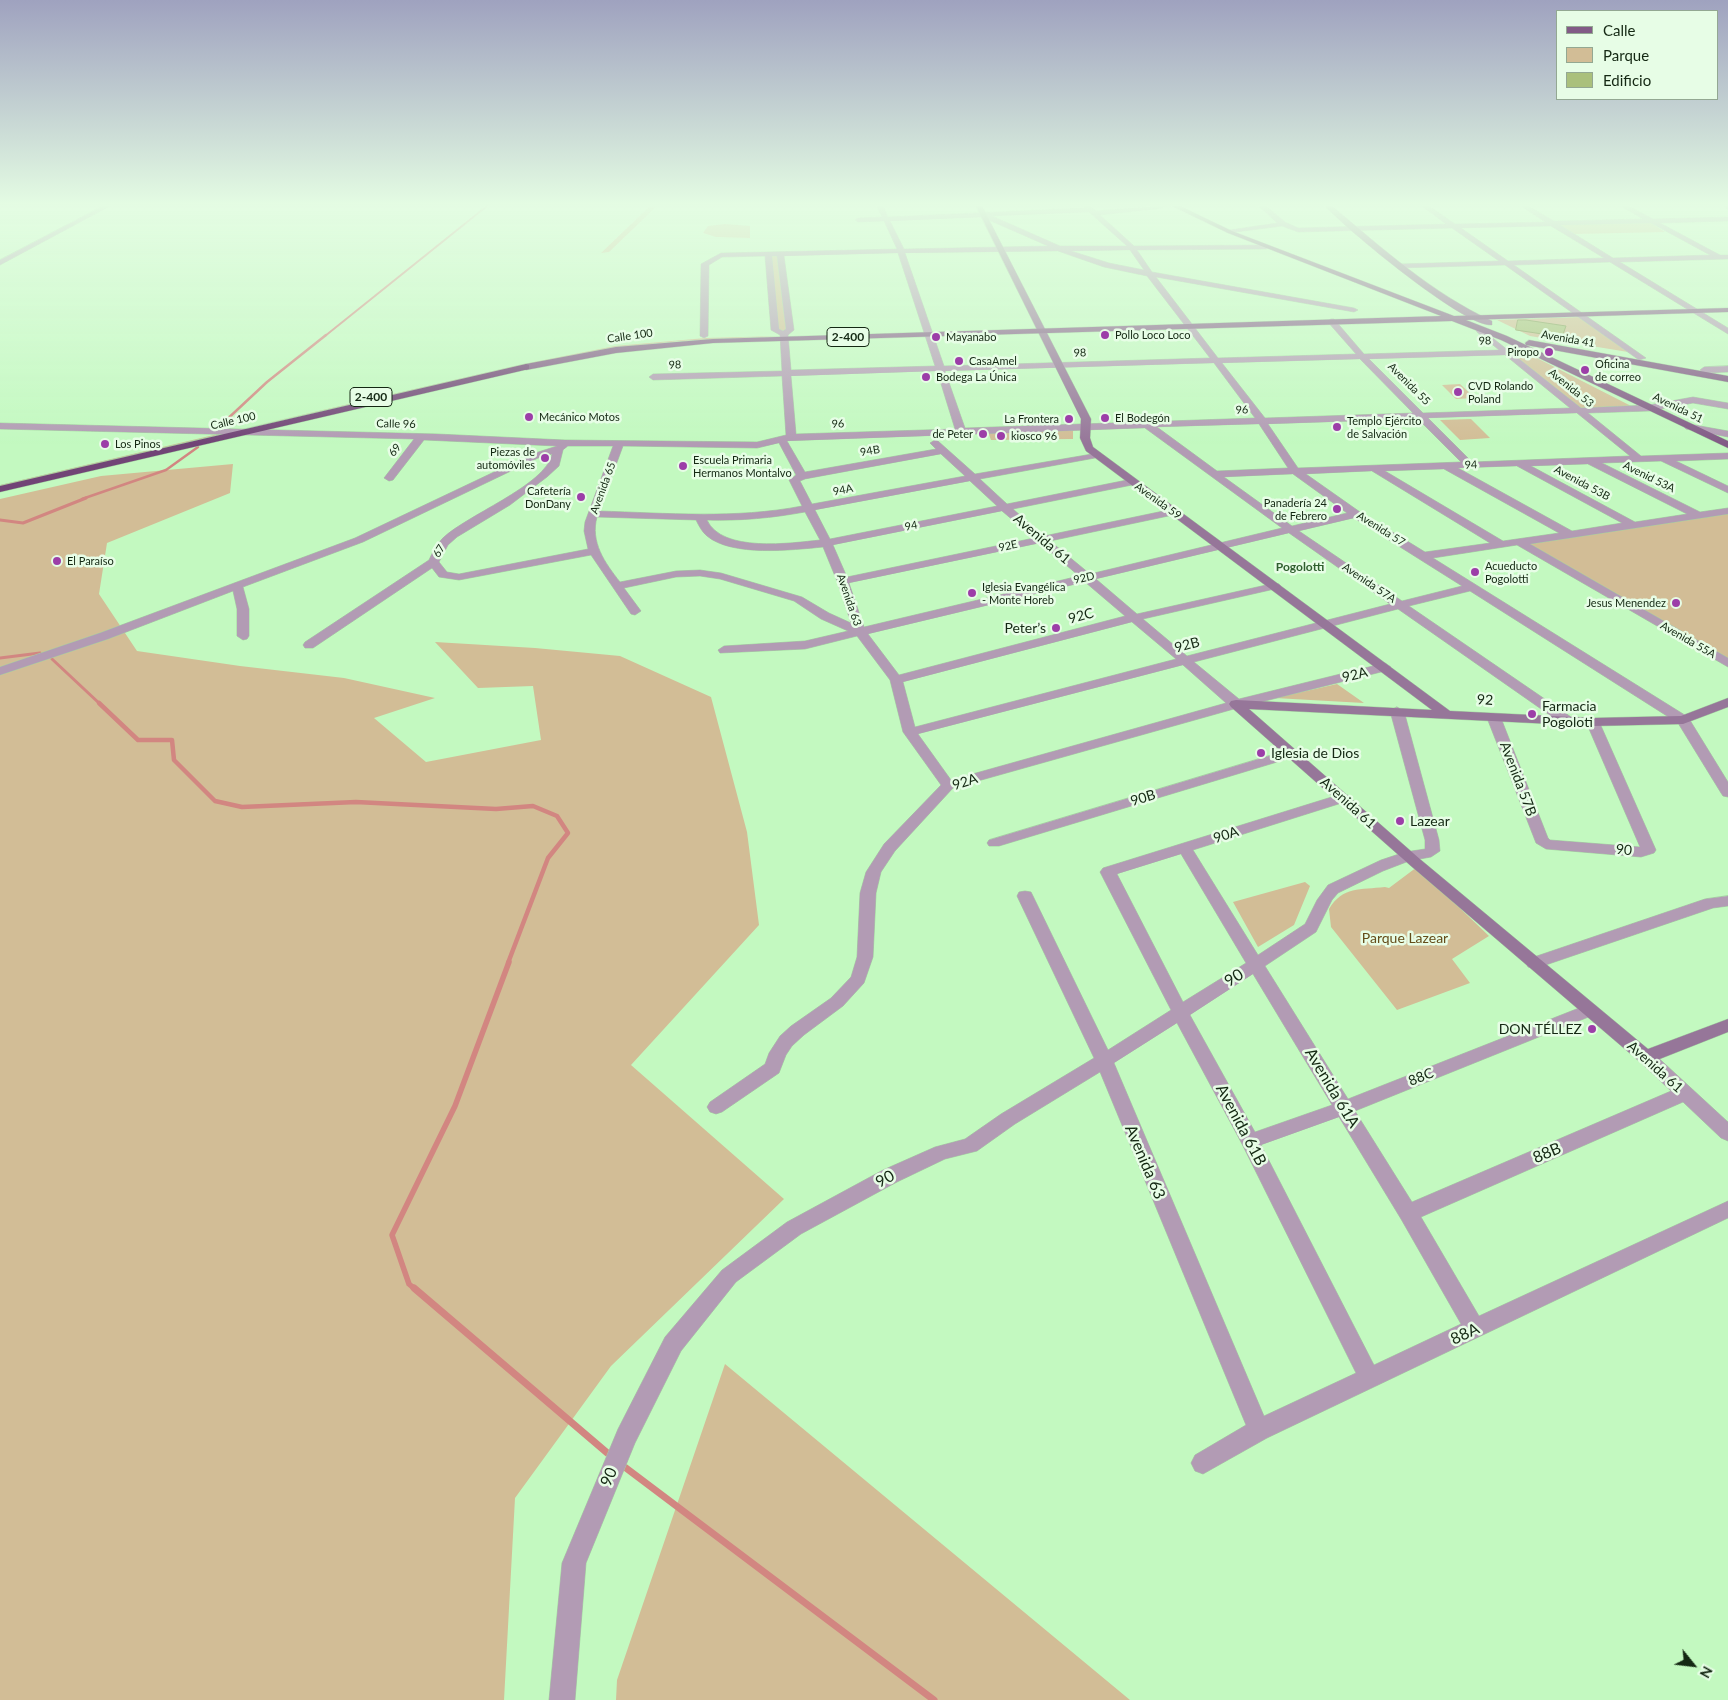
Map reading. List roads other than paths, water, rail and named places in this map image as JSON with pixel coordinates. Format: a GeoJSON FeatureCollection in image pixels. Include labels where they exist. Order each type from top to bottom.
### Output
{"type":"FeatureCollection","features":[{"type":"Feature","properties":{"kind":"highway","name":"Calle 100"},"geometry":{"type":"LineString","coordinates":[[0,482],[215,432],[527,364]]}},
{"type":"Feature","properties":{"kind":"highway","name":"Calle 100"},"geometry":{"type":"LineString","coordinates":[[0,489],[527,364]]}},
{"type":"Feature","properties":{"kind":"main road","name":"Avenida 51"},"geometry":{"type":"LineString","coordinates":[[1365,285],[1480,330],[1504,336],[1689,427],[1720,435],[1728,445]]}},
{"type":"Feature","properties":{"kind":"main road","name":"Calle 100"},"geometry":{"type":"LineString","coordinates":[[1689,309],[1728,305]]}},
{"type":"Feature","properties":{"kind":"main road"},"geometry":{"type":"LineString","coordinates":[[1397,316],[1420,313],[1422,310],[1418,306]]}},
{"type":"Feature","properties":{"kind":"main road","name":"Calle 100"},"geometry":{"type":"LineString","coordinates":[[1189,324],[1374,320],[1471,315],[1689,309],[1728,310]]}},
{"type":"Feature","properties":{"kind":"main road","name":"Calle 100"},"geometry":{"type":"LineString","coordinates":[[1471,315],[1502,316],[1575,312]]}},
{"type":"Feature","properties":{"kind":"main road"},"geometry":{"type":"LineString","coordinates":[[1397,316],[1480,330]]}},
{"type":"Feature","properties":{"kind":"main road","name":"Calle 100"},"geometry":{"type":"LineString","coordinates":[[527,364],[626,343],[704,336],[785,336],[1445,316]]}},
{"type":"Feature","properties":{"kind":"main road"},"geometry":{"type":"LineString","coordinates":[[1491,324],[1492,318],[1502,316]]}},
{"type":"Feature","properties":{"kind":"main road"},"geometry":{"type":"LineString","coordinates":[[1374,320],[1408,322],[1445,328]]}},
{"type":"Feature","properties":{"kind":"main road"},"geometry":{"type":"LineString","coordinates":[[1491,324],[1504,336]]}},
{"type":"Feature","properties":{"kind":"main road"},"geometry":{"type":"LineString","coordinates":[[1491,324],[1518,336],[1538,340]]}},
{"type":"Feature","properties":{"kind":"main road","name":"Avenida 41"},"geometry":{"type":"LineString","coordinates":[[1463,331],[1488,336],[1518,336],[1560,349],[1728,379]]}},
{"type":"Feature","properties":{"kind":"main road","name":"Calle 100"},"geometry":{"type":"LineString","coordinates":[[527,364],[654,345],[785,336]]}},
{"type":"Feature","properties":{"kind":"main road","name":"Avenida 41"},"geometry":{"type":"LineString","coordinates":[[1504,336],[1538,340],[1728,374]]}},
{"type":"Feature","properties":{"kind":"main road"},"geometry":{"type":"LineString","coordinates":[[1518,336],[1537,353],[1536,350],[1542,348],[1560,349]]}},
{"type":"Feature","properties":{"kind":"street"},"geometry":{"type":"LineString","coordinates":[[704,336],[705,285]]}},
{"type":"Feature","properties":{"kind":"street"},"geometry":{"type":"LineString","coordinates":[[771,285],[775,330],[785,336]]}},
{"type":"Feature","properties":{"kind":"street"},"geometry":{"type":"LineString","coordinates":[[784,285],[790,330],[785,336],[787,373],[786,438],[802,476]]}},
{"type":"Feature","properties":{"kind":"street"},"geometry":{"type":"LineString","coordinates":[[912,285],[961,430]]}},
{"type":"Feature","properties":{"kind":"street","name":"Avenida 59"},"geometry":{"type":"LineString","coordinates":[[1018,285],[1086,419],[1083,434],[1084,442],[1095,455],[1221,546],[1446,714]]}},
{"type":"Feature","properties":{"kind":"street","name":"Avenida 57"},"geometry":{"type":"LineString","coordinates":[[1159,285],[1262,420],[1295,471],[1356,514],[1683,720],[1728,793]]}},
{"type":"Feature","properties":{"kind":"street"},"geometry":{"type":"LineString","coordinates":[[1214,285],[1354,310]]}},
{"type":"Feature","properties":{"kind":"street"},"geometry":{"type":"LineString","coordinates":[[1426,285],[1459,309],[1491,324]]}},
{"type":"Feature","properties":{"kind":"street"},"geometry":{"type":"LineString","coordinates":[[1537,285],[1642,358]]}},
{"type":"Feature","properties":{"kind":"street"},"geometry":{"type":"LineString","coordinates":[[1652,285],[1728,332]]}},
{"type":"Feature","properties":{"kind":"street","name":"Avenida 55"},"geometry":{"type":"LineString","coordinates":[[1331,321],[1362,356],[1469,465]]}},
{"type":"Feature","properties":{"kind":"street","name":"Avenida 53"},"geometry":{"type":"LineString","coordinates":[[1480,330],[1638,459]]}},
{"type":"Feature","properties":{"kind":"street","name":"98"},"geometry":{"type":"LineString","coordinates":[[653,377],[1507,352]]}},
{"type":"Feature","properties":{"kind":"street"},"geometry":{"type":"LineString","coordinates":[[1704,370],[1728,369]]}},
{"type":"Feature","properties":{"kind":"street","name":"96"},"geometry":{"type":"LineString","coordinates":[[786,438],[961,430],[1649,408],[1693,400],[1728,406]]}},
{"type":"Feature","properties":{"kind":"street","name":"Avenida 57A"},"geometry":{"type":"LineString","coordinates":[[1146,424],[1291,530],[1568,722]]}},
{"type":"Feature","properties":{"kind":"street","name":"Calle 96"},"geometry":{"type":"LineString","coordinates":[[0,426],[421,437],[562,446],[620,443],[757,445],[786,438]]}},
{"type":"Feature","properties":{"kind":"street","name":"Avenida 61"},"geometry":{"type":"LineString","coordinates":[[925,432],[1005,508],[1183,661],[1236,704],[1408,856],[1646,1057],[1728,1132]]}},
{"type":"Feature","properties":{"kind":"street","name":"69"},"geometry":{"type":"LineString","coordinates":[[389,478],[421,437]]}},
{"type":"Feature","properties":{"kind":"street","name":"Avenida 65"},"geometry":{"type":"LineString","coordinates":[[620,443],[593,514],[589,532],[595,551],[612,582],[618,586],[635,610]]}},
{"type":"Feature","properties":{"kind":"street"},"geometry":{"type":"LineString","coordinates":[[0,671],[104,636],[367,536],[535,456],[562,446]]}},
{"type":"Feature","properties":{"kind":"street","name":"67"},"geometry":{"type":"LineString","coordinates":[[309,645],[433,562],[444,543],[453,535],[506,503],[543,475],[555,464],[562,446]]}},
{"type":"Feature","properties":{"kind":"street","name":"94B"},"geometry":{"type":"LineString","coordinates":[[802,476],[942,450]]}},
{"type":"Feature","properties":{"kind":"street","name":"94A"},"geometry":{"type":"LineString","coordinates":[[593,514],[754,517],[809,509],[1095,455]]}},
{"type":"Feature","properties":{"kind":"street","name":"94"},"geometry":{"type":"LineString","coordinates":[[1213,474],[1728,456]]}},
{"type":"Feature","properties":{"kind":"street"},"geometry":{"type":"LineString","coordinates":[[1662,458],[1728,490]]}},
{"type":"Feature","properties":{"kind":"street","name":"Avenid 53A"},"geometry":{"type":"LineString","coordinates":[[1588,460],[1698,515]]}},
{"type":"Feature","properties":{"kind":"street","name":"Avenida 53B"},"geometry":{"type":"LineString","coordinates":[[1519,463],[1633,525]]}},
{"type":"Feature","properties":{"kind":"street"},"geometry":{"type":"LineString","coordinates":[[1446,466],[1570,534]]}},
{"type":"Feature","properties":{"kind":"street"},"geometry":{"type":"LineString","coordinates":[[1374,469],[1500,544]]}},
{"type":"Feature","properties":{"kind":"street","name":"Avenida 63"},"geometry":{"type":"LineString","coordinates":[[802,476],[794,480],[843,581],[860,632],[896,680],[910,732],[948,786]]}},
{"type":"Feature","properties":{"kind":"street","name":"94"},"geometry":{"type":"LineString","coordinates":[[700,516],[707,531],[714,537],[728,542],[779,546],[826,543],[1132,482]]}},
{"type":"Feature","properties":{"kind":"street"},"geometry":{"type":"LineString","coordinates":[[1423,556],[1728,511]]}},
{"type":"Feature","properties":{"kind":"street","name":"92E"},"geometry":{"type":"LineString","coordinates":[[843,581],[1173,512]]}},
{"type":"Feature","properties":{"kind":"street","name":"92D"},"geometry":{"type":"LineString","coordinates":[[724,650],[805,645],[1356,514]]}},
{"type":"Feature","properties":{"kind":"street","name":"Avenida 55A"},"geometry":{"type":"LineString","coordinates":[[1519,542],[1728,663]]}},
{"type":"Feature","properties":{"kind":"street"},"geometry":{"type":"LineString","coordinates":[[433,562],[443,575],[459,577],[595,551]]}},
{"type":"Feature","properties":{"kind":"street"},"geometry":{"type":"LineString","coordinates":[[618,586],[676,574],[700,573],[721,576],[798,599],[825,616],[860,632]]}},
{"type":"Feature","properties":{"kind":"street"},"geometry":{"type":"LineString","coordinates":[[237,585],[243,609],[243,636]]}},
{"type":"Feature","properties":{"kind":"street","name":"92C"},"geometry":{"type":"LineString","coordinates":[[896,680],[1133,618],[1275,586]]}},
{"type":"Feature","properties":{"kind":"street","name":"92B"},"geometry":{"type":"LineString","coordinates":[[910,732],[1470,587]]}},
{"type":"Feature","properties":{"kind":"street","name":"92A"},"geometry":{"type":"LineString","coordinates":[[716,1107],[773,1068],[775,1056],[793,1035],[831,1006],[858,979],[864,958],[870,882],[877,865],[887,848],[919,818],[948,786],[1236,704],[1385,668]]}},
{"type":"Feature","properties":{"kind":"street","name":"92"},"geometry":{"type":"LineString","coordinates":[[1236,704],[1593,722],[1683,720],[1728,702]]}},
{"type":"Feature","properties":{"kind":"street","name":"90"},"geometry":{"type":"LineString","coordinates":[[562,1700],[574,1563],[597,1504],[626,1437],[673,1344],[729,1276],[794,1228],[911,1166],[942,1152],[970,1146],[1008,1119],[1257,964],[1313,927],[1319,917],[1320,907],[1326,896],[1333,889],[1363,874],[1408,856],[1421,856],[1432,851],[1432,840],[1397,711]]}},
{"type":"Feature","properties":{"kind":"street","name":"Avenida 57B"},"geometry":{"type":"LineString","coordinates":[[1494,718],[1541,840]]}},
{"type":"Feature","properties":{"kind":"street","name":"90"},"geometry":{"type":"LineString","coordinates":[[1541,840],[1546,844],[1641,852],[1649,850],[1593,722]]}},
{"type":"Feature","properties":{"kind":"street","name":"90B"},"geometry":{"type":"LineString","coordinates":[[994,843],[1292,753]]}},
{"type":"Feature","properties":{"kind":"street","name":"90A"},"geometry":{"type":"LineString","coordinates":[[1108,872],[1343,798]]}},
{"type":"Feature","properties":{"kind":"street","name":"Avenida 61A"},"geometry":{"type":"LineString","coordinates":[[1186,848],[1408,1213],[1475,1329]]}},
{"type":"Feature","properties":{"kind":"street","name":"Avenida 61B"},"geometry":{"type":"LineString","coordinates":[[1108,872],[1180,1012],[1250,1141],[1370,1379]]}},
{"type":"Feature","properties":{"kind":"street","name":"Avenida 63"},"geometry":{"type":"LineString","coordinates":[[1025,896],[1104,1061],[1259,1430]]}},
{"type":"Feature","properties":{"kind":"street"},"geometry":{"type":"LineString","coordinates":[[1534,963],[1711,903],[1728,901]]}},
{"type":"Feature","properties":{"kind":"street","name":"88C"},"geometry":{"type":"LineString","coordinates":[[1250,1141],[1344,1108],[1590,1010]]}},
{"type":"Feature","properties":{"kind":"street"},"geometry":{"type":"LineString","coordinates":[[1646,1057],[1728,1025]]}},
{"type":"Feature","properties":{"kind":"street","name":"88B"},"geometry":{"type":"LineString","coordinates":[[1408,1213],[1685,1093]]}},
{"type":"Feature","properties":{"kind":"street","name":"88A"},"geometry":{"type":"LineString","coordinates":[[1203,1463],[1259,1430],[1728,1209]]}},
{"type":"Feature","properties":{"kind":"waterway"},"geometry":{"type":"LineString","coordinates":[[325,336],[388,285]]}},
{"type":"Feature","properties":{"kind":"waterway"},"geometry":{"type":"LineString","coordinates":[[222,424],[267,382],[326,335]]}},
{"type":"Feature","properties":{"kind":"waterway"},"geometry":{"type":"LineString","coordinates":[[82,499],[166,470],[198,447]]}},
{"type":"Feature","properties":{"kind":"waterway"},"geometry":{"type":"LineString","coordinates":[[0,520],[23,523],[86,498]]}},
{"type":"Feature","properties":{"kind":"waterway"},"geometry":{"type":"LineString","coordinates":[[0,658],[40,653]]}},
{"type":"Feature","properties":{"kind":"waterway"},"geometry":{"type":"LineString","coordinates":[[52,659],[100,704]]}},
{"type":"Feature","properties":{"kind":"waterway"},"geometry":{"type":"LineString","coordinates":[[99,703],[138,740],[172,740],[174,760],[215,801],[242,807],[356,802],[496,809],[533,806],[557,816],[568,833],[548,858],[508,963]]}},
{"type":"Feature","properties":{"kind":"waterway"},"geometry":{"type":"LineString","coordinates":[[416,1290],[409,1284],[392,1235],[455,1106],[509,962]]}},
{"type":"Feature","properties":{"kind":"waterway"},"geometry":{"type":"LineString","coordinates":[[414,1288],[612,1457]]}},
{"type":"Feature","properties":{"kind":"waterway"},"geometry":{"type":"LineString","coordinates":[[622,1465],[934,1700]]}},
{"type":"Feature","properties":{"kind":"place","name":"Pollo Loco Loco"},"geometry":{"type":"Point","coordinates":[1105,335]}},
{"type":"Feature","properties":{"kind":"place","name":"Mayanabo"},"geometry":{"type":"Point","coordinates":[936,337]}},
{"type":"Feature","properties":{"kind":"place","name":"Piropo"},"geometry":{"type":"Point","coordinates":[1549,352]}},
{"type":"Feature","properties":{"kind":"place","name":"CasaAmel"},"geometry":{"type":"Point","coordinates":[959,361]}},
{"type":"Feature","properties":{"kind":"place","name":"Oficina de correo"},"geometry":{"type":"Point","coordinates":[1585,370]}},
{"type":"Feature","properties":{"kind":"place","name":"Bodega La Única"},"geometry":{"type":"Point","coordinates":[926,377]}},
{"type":"Feature","properties":{"kind":"place","name":"CVD Rolando Poland"},"geometry":{"type":"Point","coordinates":[1458,392]}},
{"type":"Feature","properties":{"kind":"place","name":"Mecánico Motos"},"geometry":{"type":"Point","coordinates":[529,417]}},
{"type":"Feature","properties":{"kind":"place","name":"El Bodegón"},"geometry":{"type":"Point","coordinates":[1105,418]}},
{"type":"Feature","properties":{"kind":"place","name":"La Frontera"},"geometry":{"type":"Point","coordinates":[1069,419]}},
{"type":"Feature","properties":{"kind":"place","name":"Templo Ejército de Salvación"},"geometry":{"type":"Point","coordinates":[1337,427]}},
{"type":"Feature","properties":{"kind":"place","name":"de Peter"},"geometry":{"type":"Point","coordinates":[983,434]}},
{"type":"Feature","properties":{"kind":"place","name":"kiosco 96"},"geometry":{"type":"Point","coordinates":[1001,436]}},
{"type":"Feature","properties":{"kind":"place","name":"Los Pinos"},"geometry":{"type":"Point","coordinates":[105,444]}},
{"type":"Feature","properties":{"kind":"place","name":"Piezas de automóviles"},"geometry":{"type":"Point","coordinates":[545,458]}},
{"type":"Feature","properties":{"kind":"place","name":"Escuela Primaria Hermanos Montalvo"},"geometry":{"type":"Point","coordinates":[683,466]}},
{"type":"Feature","properties":{"kind":"place","name":"Cafetería DonDany"},"geometry":{"type":"Point","coordinates":[581,497]}},
{"type":"Feature","properties":{"kind":"place","name":"Panadería 24 de Febrero"},"geometry":{"type":"Point","coordinates":[1337,509]}},
{"type":"Feature","properties":{"kind":"place","name":"El Paraíso"},"geometry":{"type":"Point","coordinates":[57,561]}},
{"type":"Feature","properties":{"kind":"place","name":"Acueducto Pogolotti"},"geometry":{"type":"Point","coordinates":[1475,572]}},
{"type":"Feature","properties":{"kind":"place","name":"Iglesia Evangélica - Monte Horeb"},"geometry":{"type":"Point","coordinates":[972,593]}},
{"type":"Feature","properties":{"kind":"place","name":"Jesus Menendez"},"geometry":{"type":"Point","coordinates":[1676,603]}},
{"type":"Feature","properties":{"kind":"place","name":"Peter’s"},"geometry":{"type":"Point","coordinates":[1056,628]}},
{"type":"Feature","properties":{"kind":"place","name":"Farmacia Pogoloti"},"geometry":{"type":"Point","coordinates":[1532,714]}},
{"type":"Feature","properties":{"kind":"place","name":"Iglesia de Dios"},"geometry":{"type":"Point","coordinates":[1261,753]}},
{"type":"Feature","properties":{"kind":"place","name":"Lazear"},"geometry":{"type":"Point","coordinates":[1400,821]}},
{"type":"Feature","properties":{"kind":"place","name":"DON TÉLLEZ"},"geometry":{"type":"Point","coordinates":[1592,1029]}},
{"type":"Feature","properties":{"kind":"district","name":"Pogolotti"},"geometry":{"type":"Point","coordinates":[1300,567]}},
{"type":"Feature","properties":{"kind":"park label","name":"Parque Lazear"},"geometry":{"type":"Point","coordinates":[1405,938]}}]}
